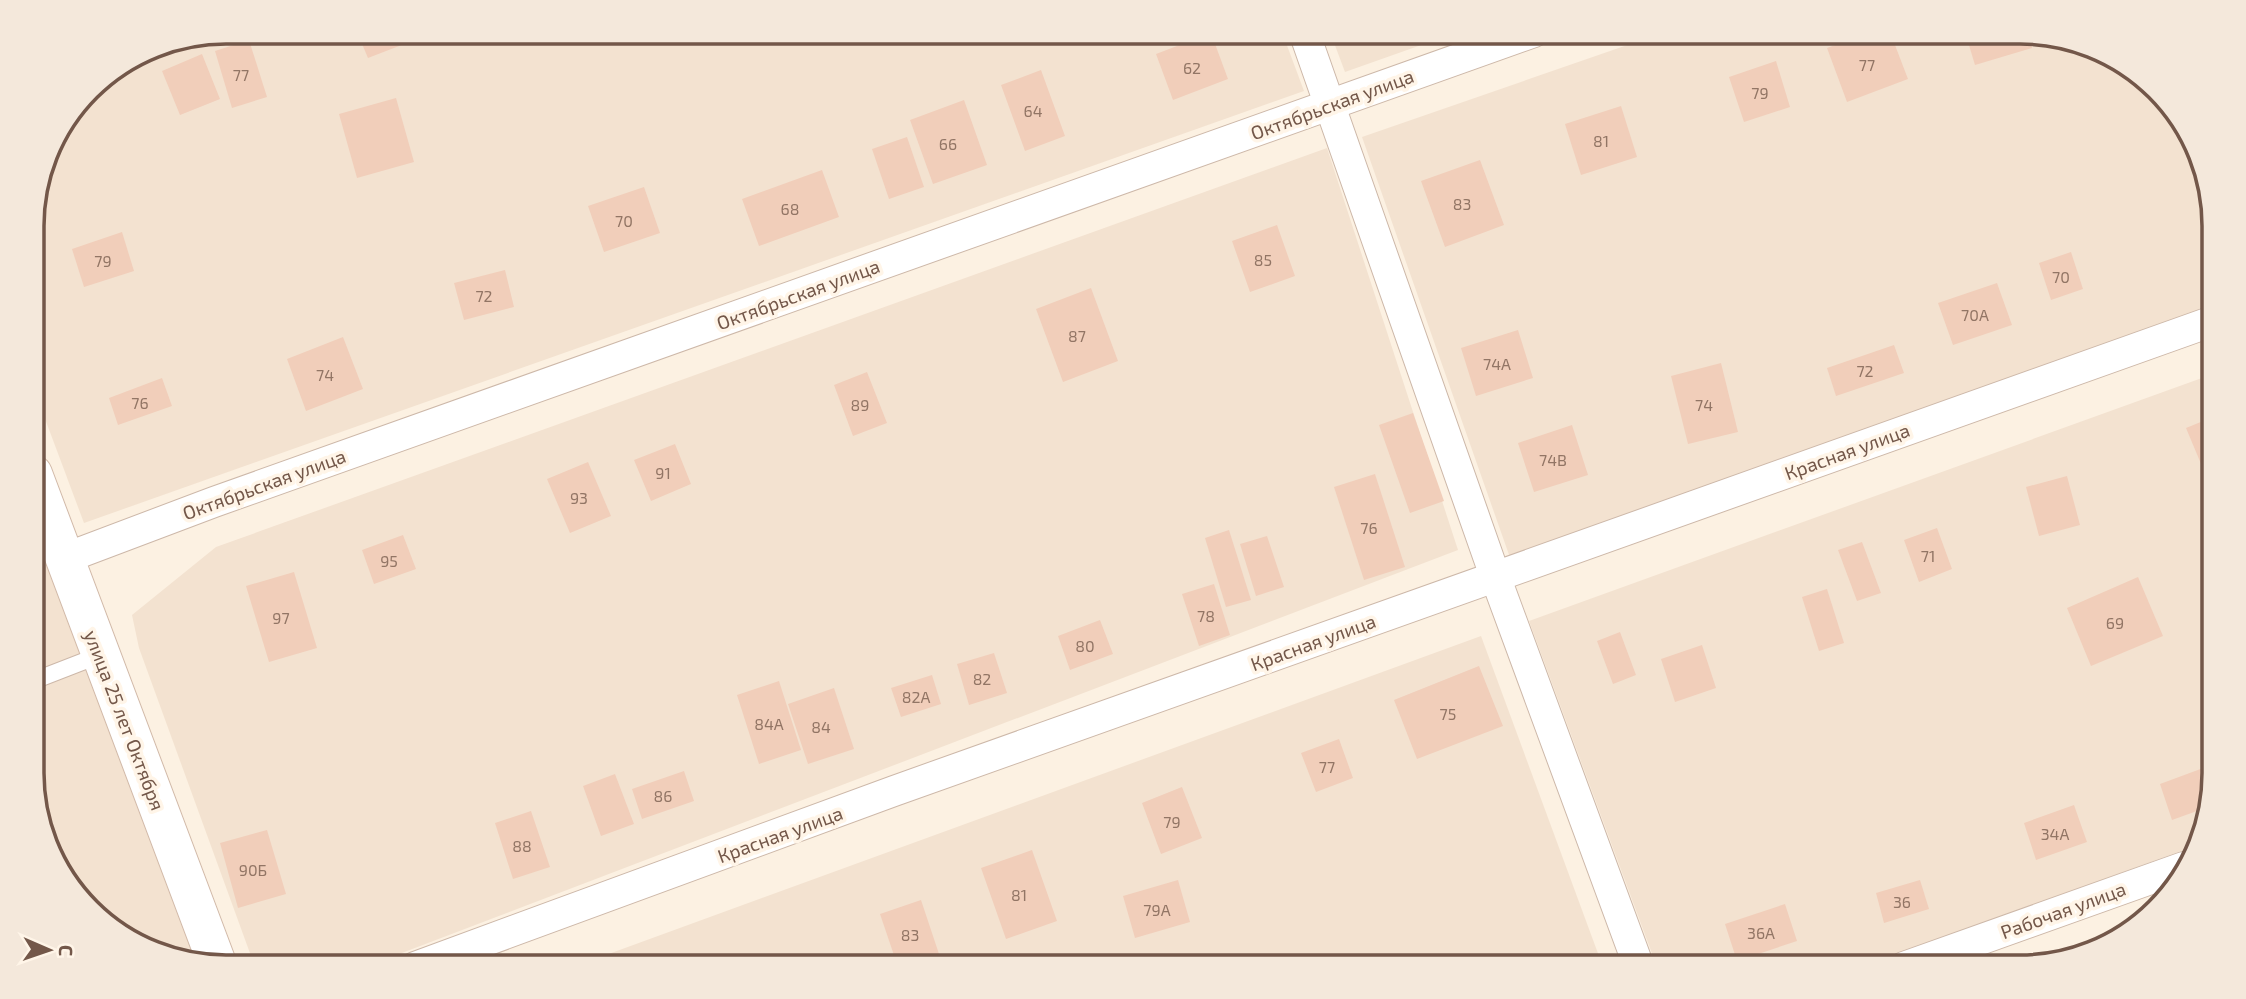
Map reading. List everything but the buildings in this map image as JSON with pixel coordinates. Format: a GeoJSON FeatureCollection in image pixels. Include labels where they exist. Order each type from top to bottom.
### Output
{"type":"FeatureCollection","features":[{"type":"Feature","properties":{"kind":"street"},"geometry":{"type":"LineString","coordinates":[[1308,44],[1495,576],[1635,955]]}},
{"type":"Feature","properties":{"kind":"street","name":"Октябрьская улица"},"geometry":{"type":"LineString","coordinates":[[63,559],[240,492],[1500,44]]}},
{"type":"Feature","properties":{"kind":"street","name":"Красная улица"},"geometry":{"type":"LineString","coordinates":[[448,955],[894,791],[2202,325]]}},
{"type":"Feature","properties":{"kind":"street","name":"улица 25 лет Октября"},"geometry":{"type":"LineString","coordinates":[[44,505],[214,954]]}},
{"type":"Feature","properties":{"kind":"street","name":"Рабочая улица"},"geometry":{"type":"LineString","coordinates":[[1938,955],[2174,871]]}},
{"type":"Feature","properties":{"kind":"lane"},"geometry":{"type":"LineString","coordinates":[[44,677],[100,655]]}},
{"type":"Feature","properties":{"kind":"shaded area"},"geometry":{"type":"Polygon","coordinates":[[[214,44],[1286,44],[1304,91],[84,523],[44,416],[44,214],[47,190],[58,156],[81,115],[97,97],[125,74],[167,53],[214,44]]]}},
{"type":"Feature","properties":{"kind":"shaded area"},"geometry":{"type":"Polygon","coordinates":[[[1334,44],[1424,44],[1345,72],[1334,44]]]}},
{"type":"Feature","properties":{"kind":"shaded area"},"geometry":{"type":"Polygon","coordinates":[[[1630,44],[2032,44],[2056,47],[2090,58],[2131,81],[2165,115],[2178,135],[2196,179],[2201,202],[2202,317],[1514,569],[1362,137],[1630,44]]]}},
{"type":"Feature","properties":{"kind":"shaded area"},"geometry":{"type":"Polygon","coordinates":[[[1327,148],[1458,550],[396,955],[251,955],[139,648],[132,615],[216,547],[1327,148]]]}},
{"type":"Feature","properties":{"kind":"shaded area"},"geometry":{"type":"Polygon","coordinates":[[[2202,378],[2202,773],[2199,809],[2185,850],[1897,955],[1653,955],[1529,621],[2202,378]]]}},
{"type":"Feature","properties":{"kind":"shaded area"},"geometry":{"type":"Polygon","coordinates":[[[44,515],[214,954],[167,946],[115,918],[81,884],[58,843],[45,797],[44,515]]]}},
{"type":"Feature","properties":{"kind":"shaded area"},"geometry":{"type":"Polygon","coordinates":[[[1481,636],[1599,955],[606,955],[1481,636]]]}}]}
